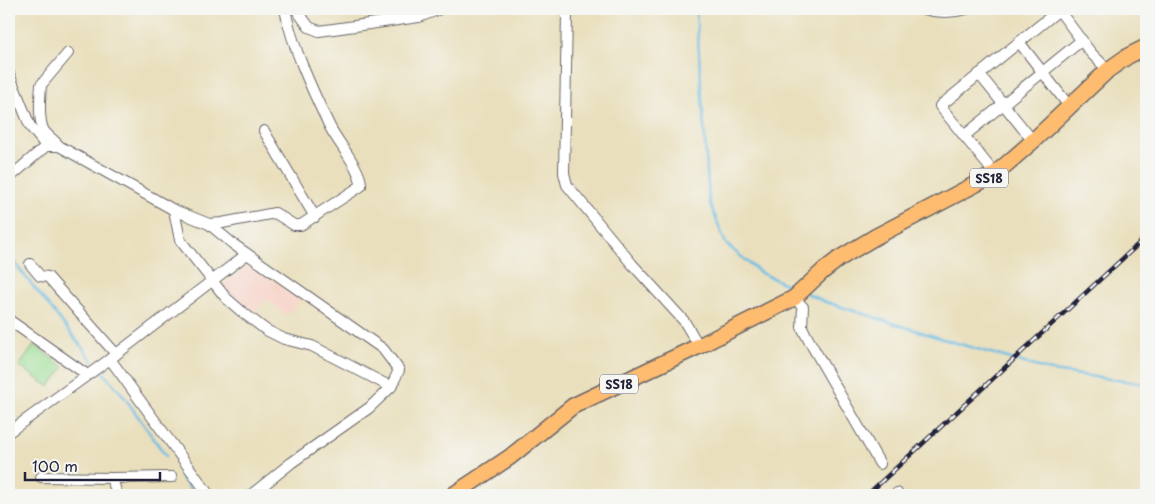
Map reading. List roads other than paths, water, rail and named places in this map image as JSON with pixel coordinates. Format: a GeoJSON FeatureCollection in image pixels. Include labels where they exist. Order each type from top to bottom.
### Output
{"type":"FeatureCollection","features":[{"type":"Feature","properties":{"kind":"main road","name":"SS18"},"geometry":{"type":"LineString","coordinates":[[453,495],[510,457],[573,406],[699,346],[797,296],[823,271],[847,254],[995,174],[1108,70],[1128,56],[1146,47]]}},
{"type":"Feature","properties":{"kind":"street"},"geometry":{"type":"LineString","coordinates":[[68,53],[41,85],[40,114],[43,130],[59,146],[174,210],[209,224],[220,227],[275,213],[294,225],[302,225],[358,190],[362,186],[362,180],[330,127],[304,69],[285,9]]}},
{"type":"Feature","properties":{"kind":"street"},"geometry":{"type":"LineString","coordinates":[[296,9],[309,27],[319,31],[419,17],[440,9]]}},
{"type":"Feature","properties":{"kind":"street"},"geometry":{"type":"LineString","coordinates":[[569,9],[567,14],[564,163],[567,185],[632,264],[684,321],[699,346]]}},
{"type":"Feature","properties":{"kind":"street"},"geometry":{"type":"LineString","coordinates":[[923,9],[956,12],[967,9]]}},
{"type":"Feature","properties":{"kind":"street"},"geometry":{"type":"LineString","coordinates":[[995,174],[940,106],[1058,9],[1108,70]]}},
{"type":"Feature","properties":{"kind":"street"},"geometry":{"type":"LineString","coordinates":[[964,136],[1002,103],[1082,40]]}},
{"type":"Feature","properties":{"kind":"street"},"geometry":{"type":"LineString","coordinates":[[1018,42],[1069,106]]}},
{"type":"Feature","properties":{"kind":"street"},"geometry":{"type":"LineString","coordinates":[[9,74],[30,126],[46,146]]}},
{"type":"Feature","properties":{"kind":"street"},"geometry":{"type":"LineString","coordinates":[[979,74],[1032,141]]}},
{"type":"Feature","properties":{"kind":"street"},"geometry":{"type":"LineString","coordinates":[[264,131],[315,217]]}},
{"type":"Feature","properties":{"kind":"street"},"geometry":{"type":"LineString","coordinates":[[9,178],[46,146],[59,146]]}},
{"type":"Feature","properties":{"kind":"street"},"geometry":{"type":"LineString","coordinates":[[174,210],[180,240],[226,298],[266,330],[284,340],[312,346],[391,387]]}},
{"type":"Feature","properties":{"kind":"street"},"geometry":{"type":"LineString","coordinates":[[220,227],[247,254],[383,349],[399,370],[391,387],[369,408],[291,463],[251,495]]}},
{"type":"Feature","properties":{"kind":"street"},"geometry":{"type":"LineString","coordinates":[[9,432],[247,254]]}},
{"type":"Feature","properties":{"kind":"street"},"geometry":{"type":"LineString","coordinates":[[30,264],[40,276],[48,277],[113,356],[209,495]]}},
{"type":"Feature","properties":{"kind":"street"},"geometry":{"type":"LineString","coordinates":[[797,296],[803,307],[802,327],[880,464]]}},
{"type":"Feature","properties":{"kind":"street"},"geometry":{"type":"LineString","coordinates":[[9,320],[86,374]]}},
{"type":"Feature","properties":{"kind":"street"},"geometry":{"type":"LineString","coordinates":[[41,477],[172,477]]}},
{"type":"Feature","properties":{"kind":"street"},"geometry":{"type":"LineString","coordinates":[[112,478],[116,495]]}},
{"type":"Feature","properties":{"kind":"waterway"},"geometry":{"type":"LineString","coordinates":[[696,9],[709,201],[726,244],[761,273],[797,289]]}},
{"type":"Feature","properties":{"kind":"waterway"},"geometry":{"type":"LineString","coordinates":[[9,256],[93,361]]}},
{"type":"Feature","properties":{"kind":"waterway"},"geometry":{"type":"LineString","coordinates":[[806,293],[823,301],[1052,371],[1146,384]]}},
{"type":"Feature","properties":{"kind":"waterway"},"geometry":{"type":"LineString","coordinates":[[102,371],[122,394],[166,456]]}},
{"type":"Feature","properties":{"kind":"waterway"},"geometry":{"type":"LineString","coordinates":[[179,474],[195,495]]}},
{"type":"Feature","properties":{"kind":"railway"},"geometry":{"type":"LineString","coordinates":[[867,495],[1146,237]]}}]}
